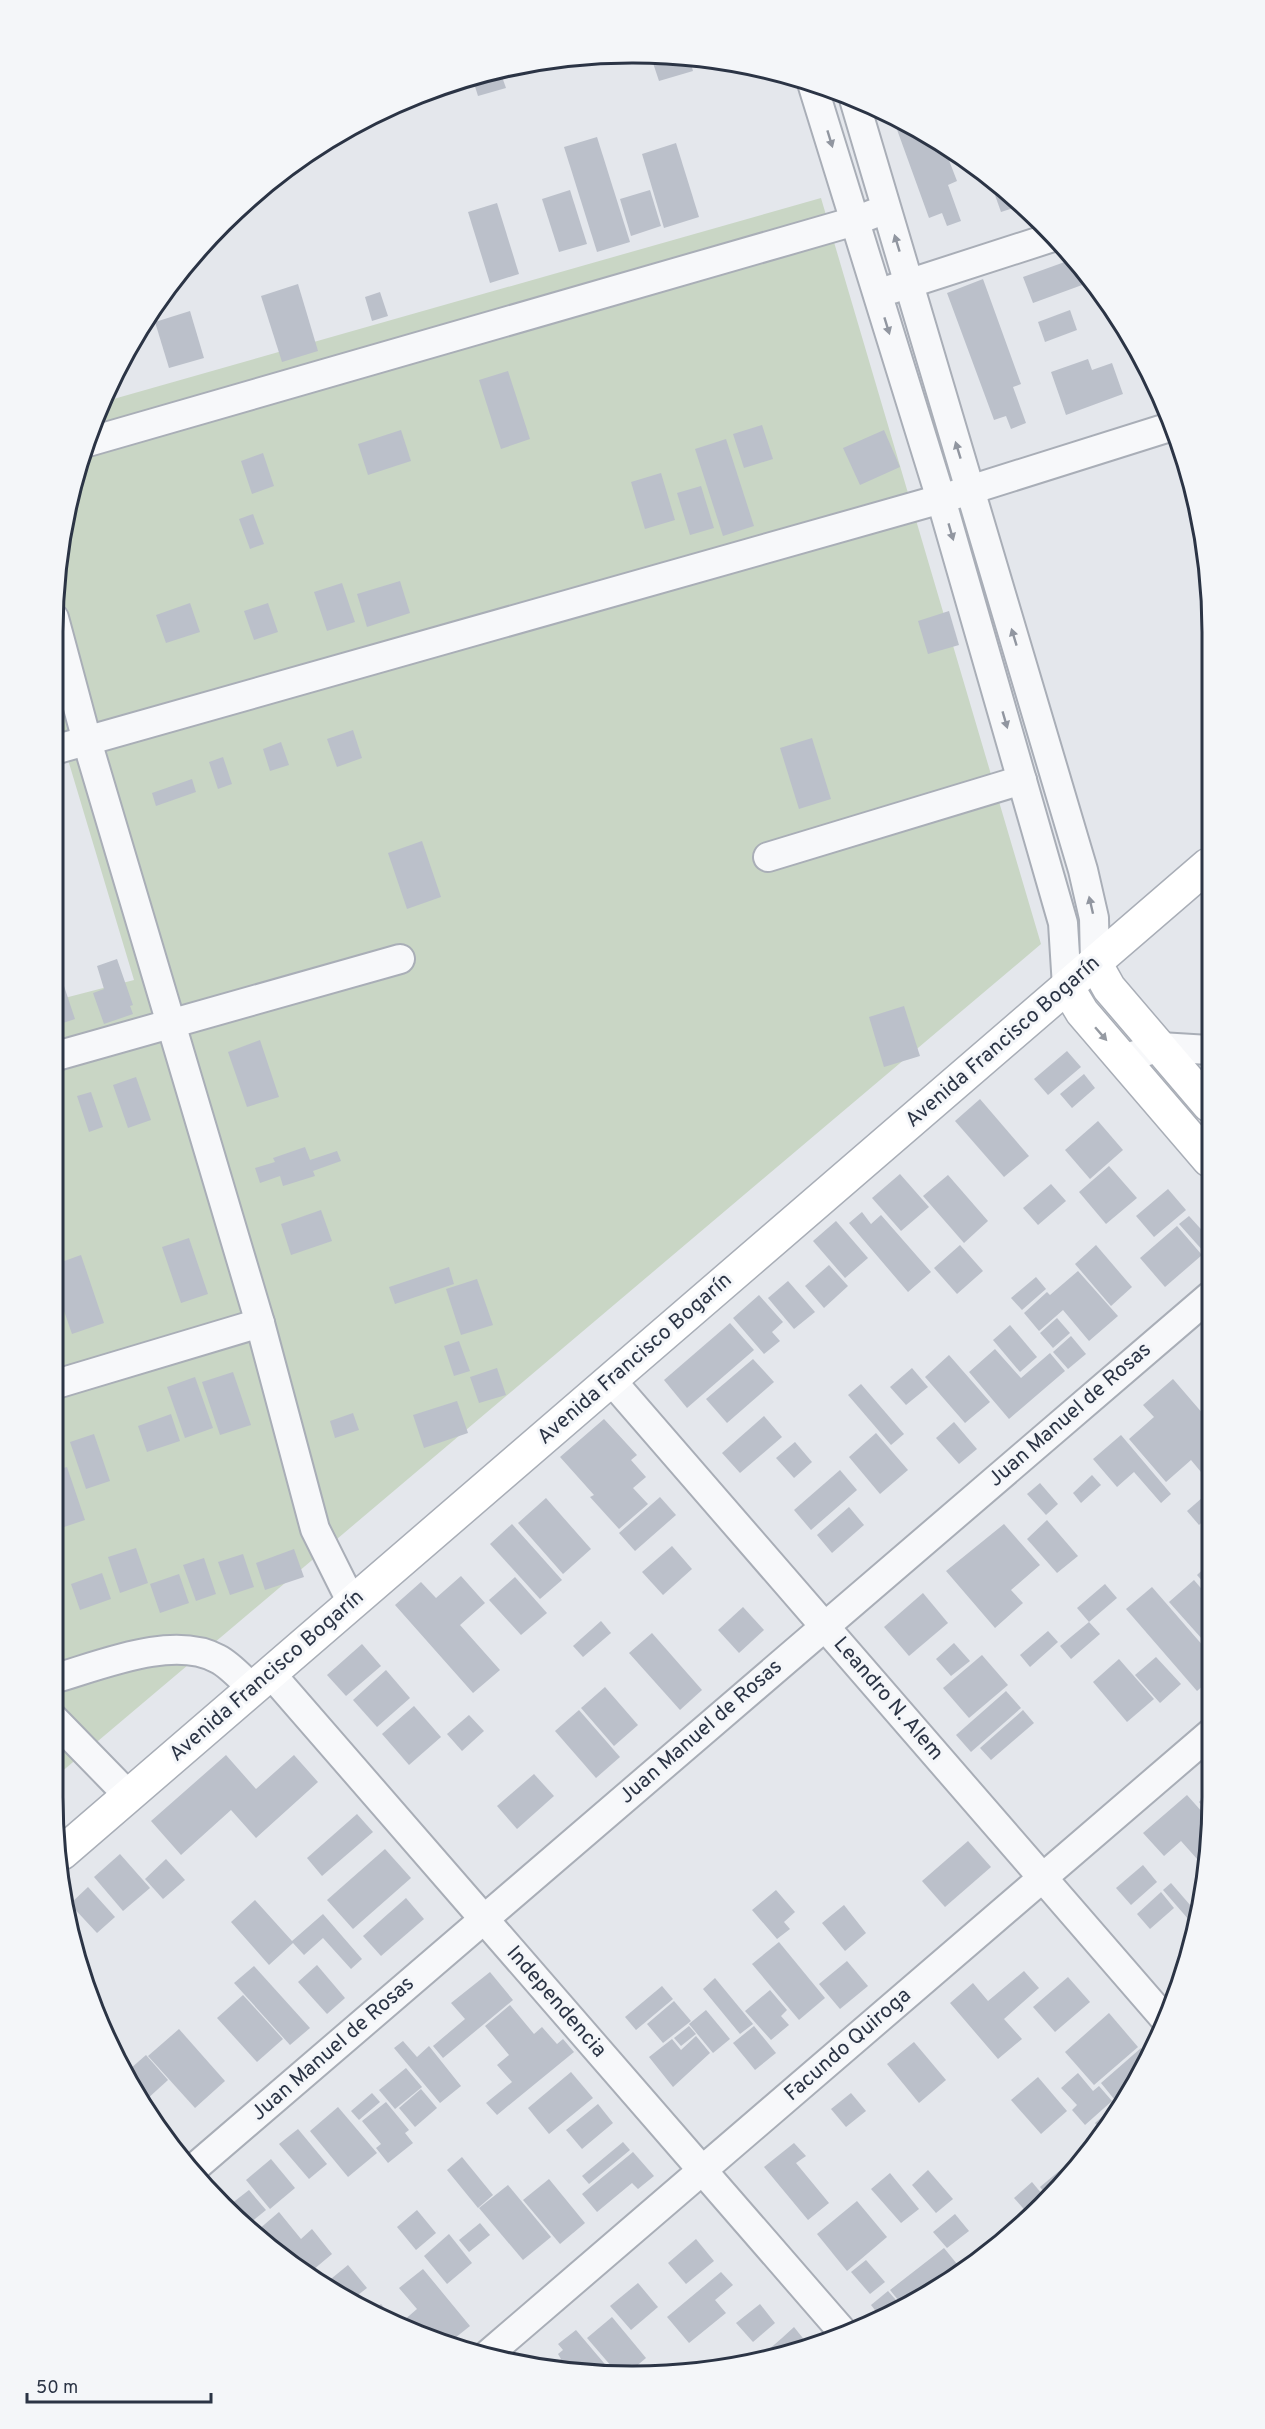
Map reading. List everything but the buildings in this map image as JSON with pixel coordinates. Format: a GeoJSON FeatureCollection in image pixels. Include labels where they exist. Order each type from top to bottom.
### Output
{"type":"FeatureCollection","features":[{"type":"Feature","properties":{"kind":"street"},"geometry":{"type":"LineString","coordinates":[[816,93],[941,499],[1063,923],[1067,987],[1082,1012],[1202,1152]]}},
{"type":"Feature","properties":{"kind":"street"},"geometry":{"type":"LineString","coordinates":[[857,109],[1083,870],[1094,918],[1095,963],[1109,988],[1202,1097]]}},
{"type":"Feature","properties":{"kind":"street"},"geometry":{"type":"LineString","coordinates":[[97,440],[855,221],[886,209]]}},
{"type":"Feature","properties":{"kind":"street"},"geometry":{"type":"LineString","coordinates":[[878,294],[1044,240]]}},
{"type":"Feature","properties":{"kind":"street"},"geometry":{"type":"LineString","coordinates":[[63,748],[941,499],[1164,429]]}},
{"type":"Feature","properties":{"kind":"street"},"geometry":{"type":"LineString","coordinates":[[63,652],[87,741],[260,1323],[315,1529],[352,1603]]}},
{"type":"Feature","properties":{"kind":"street"},"geometry":{"type":"LineString","coordinates":[[768,857],[1022,780]]}},
{"type":"Feature","properties":{"kind":"street","name":"Avenida Francisco Bogarín"},"geometry":{"type":"LineString","coordinates":[[66,1851],[1202,870]]}},
{"type":"Feature","properties":{"kind":"street"},"geometry":{"type":"LineString","coordinates":[[63,1054],[400,959]]}},
{"type":"Feature","properties":{"kind":"street"},"geometry":{"type":"LineString","coordinates":[[1123,1059],[1160,1047],[1202,1050]]}},
{"type":"Feature","properties":{"kind":"street","name":"Juan Manuel de Rosas"},"geometry":{"type":"LineString","coordinates":[[198,2165],[1202,1303]]}},
{"type":"Feature","properties":{"kind":"street"},"geometry":{"type":"LineString","coordinates":[[63,1382],[260,1323]]}},
{"type":"Feature","properties":{"kind":"street","name":"Leandro N. Alem"},"geometry":{"type":"LineString","coordinates":[[611,1380],[1160,2013]]}},
{"type":"Feature","properties":{"kind":"street","name":"Independencia"},"geometry":{"type":"LineString","coordinates":[[63,1676],[158,1650],[180,1648],[218,1659],[262,1681],[484,1919],[839,2327]]}},
{"type":"Feature","properties":{"kind":"street"},"geometry":{"type":"LineString","coordinates":[[63,1728],[129,1796]]}},
{"type":"Feature","properties":{"kind":"street","name":"Facundo Quiroga"},"geometry":{"type":"LineString","coordinates":[[494,2349],[1202,1741]]}},
{"type":"Feature","properties":{"kind":"green space"},"geometry":{"type":"Polygon","coordinates":[[[821,198],[1041,944],[63,1771],[63,998],[134,980],[63,743],[64,595],[74,521],[82,485],[93,449],[114,399],[821,198]]]}}]}
